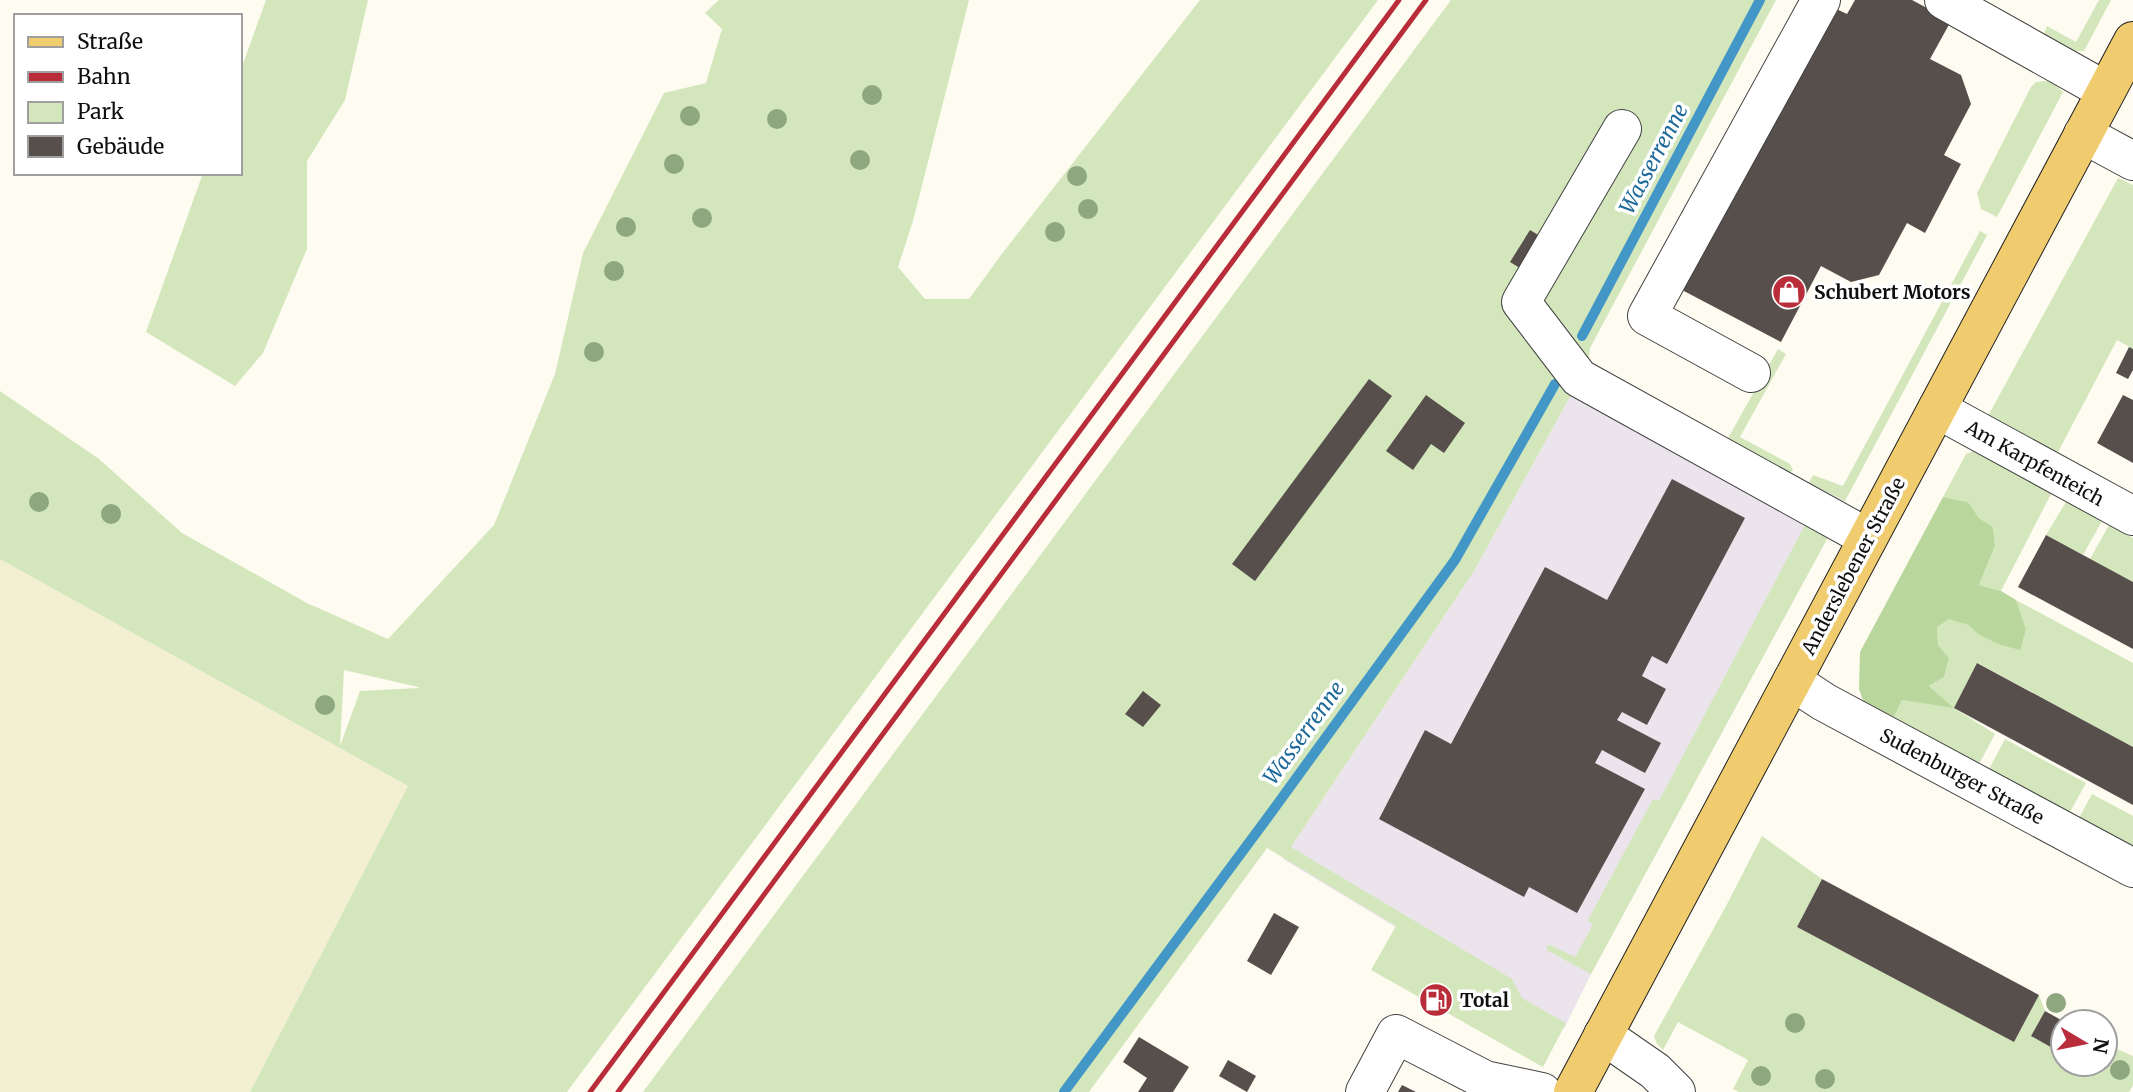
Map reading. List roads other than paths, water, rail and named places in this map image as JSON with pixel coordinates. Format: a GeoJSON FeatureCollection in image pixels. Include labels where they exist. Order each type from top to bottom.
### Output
{"type":"FeatureCollection","features":[{"type":"Feature","properties":{"kind":"main road","name":"Anderslebener Straße"},"geometry":{"type":"LineString","coordinates":[[1573,1092],[2133,41]]}},
{"type":"Feature","properties":{"kind":"street"},"geometry":{"type":"LineString","coordinates":[[1751,373],[1647,316],[1821,0]]}},
{"type":"Feature","properties":{"kind":"street"},"geometry":{"type":"LineString","coordinates":[[1944,0],[2106,91]]}},
{"type":"Feature","properties":{"kind":"street"},"geometry":{"type":"LineString","coordinates":[[1622,129],[1521,302],[1579,378],[1868,538]]}},
{"type":"Feature","properties":{"kind":"street"},"geometry":{"type":"LineString","coordinates":[[2082,134],[2133,162]]}},
{"type":"Feature","properties":{"kind":"street","name":"Am Karpfenteich"},"geometry":{"type":"LineString","coordinates":[[1937,409],[2133,516]]}},
{"type":"Feature","properties":{"kind":"street","name":"Sudenburger Straße"},"geometry":{"type":"LineString","coordinates":[[1792,681],[1824,702],[2133,868]]}},
{"type":"Feature","properties":{"kind":"street"},"geometry":{"type":"LineString","coordinates":[[1365,1092],[1396,1034],[1485,1080],[1542,1092]]}},
{"type":"Feature","properties":{"kind":"street"},"geometry":{"type":"LineString","coordinates":[[1603,1035],[1655,1071],[1676,1092]]}},
{"type":"Feature","properties":{"kind":"waterway","name":"Wasserrenne"},"geometry":{"type":"LineString","coordinates":[[1582,336],[1760,0]]}},
{"type":"Feature","properties":{"kind":"waterway","name":"Wasserrenne"},"geometry":{"type":"LineString","coordinates":[[1064,1092],[1455,560],[1555,384]]}},
{"type":"Feature","properties":{"kind":"railway"},"geometry":{"type":"LineString","coordinates":[[590,1092],[1399,0]]}},
{"type":"Feature","properties":{"kind":"railway"},"geometry":{"type":"LineString","coordinates":[[618,1092],[1426,0]]}},
{"type":"Feature","properties":{"kind":"place","name":"Schubert Motors"},"geometry":{"type":"Point","coordinates":[1789,292]}},
{"type":"Feature","properties":{"kind":"place","name":"Total"},"geometry":{"type":"Point","coordinates":[1436,1000]}}]}
